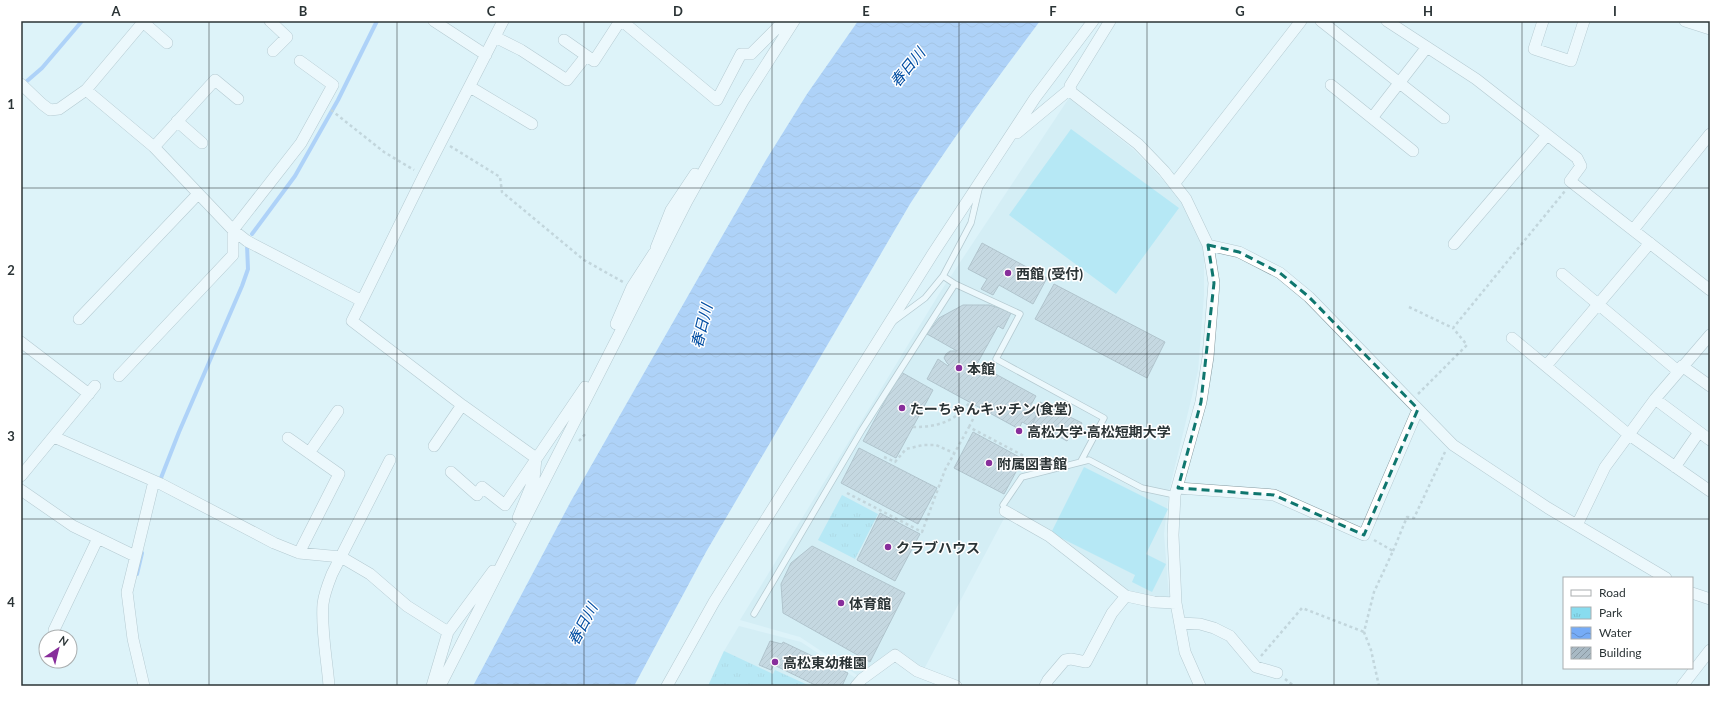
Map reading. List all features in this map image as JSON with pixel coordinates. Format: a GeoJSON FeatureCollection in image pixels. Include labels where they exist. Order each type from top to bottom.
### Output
{"type":"FeatureCollection","features":[{"type":"Feature","properties":{"kind":"street"},"geometry":{"type":"LineString","coordinates":[[270,21],[287,37],[273,51]]}},
{"type":"Feature","properties":{"kind":"street"},"geometry":{"type":"LineString","coordinates":[[434,21],[486,55]]}},
{"type":"Feature","properties":{"kind":"street"},"geometry":{"type":"LineString","coordinates":[[503,21],[424,175],[378,271],[352,321],[462,405],[536,458]]}},
{"type":"Feature","properties":{"kind":"street"},"geometry":{"type":"LineString","coordinates":[[564,40],[594,61],[621,21],[717,100],[741,54],[751,54],[794,21]]}},
{"type":"Feature","properties":{"kind":"street"},"geometry":{"type":"LineString","coordinates":[[451,472],[477,495],[482,487],[505,505],[577,399],[612,340],[658,250],[786,26],[805,21]]}},
{"type":"Feature","properties":{"kind":"street"},"geometry":{"type":"LineString","coordinates":[[667,686],[714,602],[886,327],[1035,98],[1093,21]]}},
{"type":"Feature","properties":{"kind":"street"},"geometry":{"type":"LineString","coordinates":[[1007,140],[1070,89],[1070,86],[1110,21]]}},
{"type":"Feature","properties":{"kind":"street"},"geometry":{"type":"LineString","coordinates":[[1174,184],[1300,21]]}},
{"type":"Feature","properties":{"kind":"street"},"geometry":{"type":"LineString","coordinates":[[1321,21],[1444,118]]}},
{"type":"Feature","properties":{"kind":"street"},"geometry":{"type":"LineString","coordinates":[[1387,21],[1476,79],[1576,158],[1581,166],[1570,181],[1710,290]]}},
{"type":"Feature","properties":{"kind":"street"},"geometry":{"type":"LineString","coordinates":[[1543,21],[1534,49],[1571,61],[1584,21]]}},
{"type":"Feature","properties":{"kind":"street"},"geometry":{"type":"LineString","coordinates":[[1685,21],[1707,26]]}},
{"type":"Feature","properties":{"kind":"street"},"geometry":{"type":"LineString","coordinates":[[21,84],[50,110],[59,109],[86,90],[143,22],[168,43]]}},
{"type":"Feature","properties":{"kind":"street"},"geometry":{"type":"LineString","coordinates":[[495,37],[521,50],[567,80],[586,56]]}},
{"type":"Feature","properties":{"kind":"street"},"geometry":{"type":"LineString","coordinates":[[1372,118],[1427,47]]}},
{"type":"Feature","properties":{"kind":"street"},"geometry":{"type":"LineString","coordinates":[[119,376],[233,254],[233,230],[301,143],[332,85],[300,61]]}},
{"type":"Feature","properties":{"kind":"street"},"geometry":{"type":"LineString","coordinates":[[154,147],[215,80],[238,99]]}},
{"type":"Feature","properties":{"kind":"street"},"geometry":{"type":"LineString","coordinates":[[1331,85],[1413,150]]}},
{"type":"Feature","properties":{"kind":"street"},"geometry":{"type":"LineString","coordinates":[[470,87],[532,124]]}},
{"type":"Feature","properties":{"kind":"street"},"geometry":{"type":"LineString","coordinates":[[1070,89],[1071,92],[1138,144],[1164,171],[1186,199],[1208,245],[1214,283],[1208,357],[1201,402],[1176,491],[1173,534],[1176,603],[1185,652],[1200,686]]}},
{"type":"Feature","properties":{"kind":"street"},"geometry":{"type":"LineString","coordinates":[[86,90],[154,147],[233,230],[247,241],[362,301]]}},
{"type":"Feature","properties":{"kind":"street"},"geometry":{"type":"LineString","coordinates":[[177,121],[202,143]]}},
{"type":"Feature","properties":{"kind":"street"},"geometry":{"type":"LineString","coordinates":[[1634,230],[1710,134]]}},
{"type":"Feature","properties":{"kind":"street"},"geometry":{"type":"LineString","coordinates":[[1454,244],[1547,135]]}},
{"type":"Feature","properties":{"kind":"street"},"geometry":{"type":"LineString","coordinates":[[79,319],[198,194]]}},
{"type":"Feature","properties":{"kind":"street"},"geometry":{"type":"LineString","coordinates":[[1546,366],[1650,243]]}},
{"type":"Feature","properties":{"kind":"street"},"geometry":{"type":"LineString","coordinates":[[1208,245],[1239,252],[1280,273],[1309,297],[1450,442],[1542,504],[1664,577]]}},
{"type":"Feature","properties":{"kind":"street"},"geometry":{"type":"LineString","coordinates":[[440,686],[602,366],[632,287],[658,250]]}},
{"type":"Feature","properties":{"kind":"street"},"geometry":{"type":"LineString","coordinates":[[1562,274],[1680,369],[1710,386]]}},
{"type":"Feature","properties":{"kind":"street"},"geometry":{"type":"LineString","coordinates":[[1577,525],[1606,467],[1628,434],[1680,369],[1710,336]]}},
{"type":"Feature","properties":{"kind":"street"},"geometry":{"type":"LineString","coordinates":[[1512,338],[1628,434],[1710,491]]}},
{"type":"Feature","properties":{"kind":"street"},"geometry":{"type":"LineString","coordinates":[[21,342],[92,390],[21,476]]}},
{"type":"Feature","properties":{"kind":"street"},"geometry":{"type":"LineString","coordinates":[[590,376],[602,366]]}},
{"type":"Feature","properties":{"kind":"street"},"geometry":{"type":"LineString","coordinates":[[1655,399],[1710,440]]}},
{"type":"Feature","properties":{"kind":"street"},"geometry":{"type":"LineString","coordinates":[[434,446],[462,405]]}},
{"type":"Feature","properties":{"kind":"street"},"geometry":{"type":"LineString","coordinates":[[1176,491],[1274,495],[1364,535],[1415,406]]}},
{"type":"Feature","properties":{"kind":"street"},"geometry":{"type":"LineString","coordinates":[[309,453],[338,411]]}},
{"type":"Feature","properties":{"kind":"street"},"geometry":{"type":"LineString","coordinates":[[1675,467],[1699,432]]}},
{"type":"Feature","properties":{"kind":"street"},"geometry":{"type":"LineString","coordinates":[[54,437],[154,481],[274,543],[299,552],[341,557],[370,574],[407,606],[448,632]]}},
{"type":"Feature","properties":{"kind":"street"},"geometry":{"type":"LineString","coordinates":[[288,438],[339,474],[299,552]]}},
{"type":"Feature","properties":{"kind":"street"},"geometry":{"type":"LineString","coordinates":[[432,686],[448,632],[511,546],[514,528],[534,479],[536,458]]}},
{"type":"Feature","properties":{"kind":"street"},"geometry":{"type":"LineString","coordinates":[[329,686],[323,603],[329,582],[390,460]]}},
{"type":"Feature","properties":{"kind":"street"},"geometry":{"type":"LineString","coordinates":[[140,684],[127,592],[154,481]]}},
{"type":"Feature","properties":{"kind":"street"},"geometry":{"type":"LineString","coordinates":[[21,490],[73,526],[135,556]]}},
{"type":"Feature","properties":{"kind":"street"},"geometry":{"type":"LineString","coordinates":[[1004,508],[1049,536],[1126,596],[1154,602],[1176,603]]}},
{"type":"Feature","properties":{"kind":"street"},"geometry":{"type":"LineString","coordinates":[[54,629],[98,538]]}},
{"type":"Feature","properties":{"kind":"street"},"geometry":{"type":"LineString","coordinates":[[1693,593],[1710,599]]}},
{"type":"Feature","properties":{"kind":"street"},"geometry":{"type":"LineString","coordinates":[[1045,686],[1048,680],[1065,660],[1071,659],[1086,662],[1112,613],[1126,596]]}},
{"type":"Feature","properties":{"kind":"street"},"geometry":{"type":"LineString","coordinates":[[1180,622],[1200,624],[1214,628],[1230,636],[1256,667],[1277,673]]}},
{"type":"Feature","properties":{"kind":"street"},"geometry":{"type":"LineString","coordinates":[[1682,686],[1710,650]]}},
{"type":"Feature","properties":{"kind":"street"},"geometry":{"type":"LineString","coordinates":[[856,686],[862,679],[895,655],[917,671],[956,686]]}},
{"type":"Feature","properties":{"kind":"lane"},"geometry":{"type":"LineString","coordinates":[[886,327],[925,298],[943,276],[970,223],[982,179]]}},
{"type":"Feature","properties":{"kind":"lane"},"geometry":{"type":"LineString","coordinates":[[943,276],[955,284],[1020,314],[996,359],[1104,418],[1081,461]]}},
{"type":"Feature","properties":{"kind":"lane"},"geometry":{"type":"LineString","coordinates":[[754,614],[862,430],[955,284]]}},
{"type":"Feature","properties":{"kind":"lane"},"geometry":{"type":"LineString","coordinates":[[1004,508],[1022,477],[1089,460],[1142,488],[1176,491]]}},
{"type":"Feature","properties":{"kind":"path"},"geometry":{"type":"LineString","coordinates":[[336,113],[384,152],[424,175]]}},
{"type":"Feature","properties":{"kind":"path"},"geometry":{"type":"LineString","coordinates":[[442,141],[500,177],[502,192],[584,260],[632,287]]}},
{"type":"Feature","properties":{"kind":"path"},"geometry":{"type":"LineString","coordinates":[[1453,328],[1572,182]]}},
{"type":"Feature","properties":{"kind":"path"},"geometry":{"type":"LineString","coordinates":[[1409,307],[1453,328],[1467,345],[1415,406]]}},
{"type":"Feature","properties":{"kind":"path"},"geometry":{"type":"LineString","coordinates":[[913,427],[927,427],[952,419],[962,412],[970,402]]}},
{"type":"Feature","properties":{"kind":"path"},"geometry":{"type":"LineString","coordinates":[[847,493],[922,532],[945,470],[979,407]]}},
{"type":"Feature","properties":{"kind":"path"},"geometry":{"type":"LineString","coordinates":[[969,427],[1050,470]]}},
{"type":"Feature","properties":{"kind":"path"},"geometry":{"type":"LineString","coordinates":[[1379,686],[1371,650],[1364,632],[1374,592],[1407,517],[1414,518],[1450,442]]}},
{"type":"Feature","properties":{"kind":"path"},"geometry":{"type":"LineString","coordinates":[[884,457],[895,462],[906,449],[923,445],[936,445],[954,453]]}},
{"type":"Feature","properties":{"kind":"path"},"geometry":{"type":"LineString","coordinates":[[1364,535],[1393,551]]}},
{"type":"Feature","properties":{"kind":"path"},"geometry":{"type":"LineString","coordinates":[[1254,664],[1302,608],[1364,632]]}},
{"type":"Feature","properties":{"kind":"highlighted area"},"geometry":{"type":"Polygon","coordinates":[[[1208,245],[1239,252],[1280,273],[1309,297],[1418,409],[1364,535],[1274,495],[1178,488],[1201,402],[1214,283],[1208,245]]]}},
{"type":"Feature","properties":{"kind":"shaded area","name":"高松大学·高松短期大学"},"geometry":{"type":"Polygon","coordinates":[[[1069,98],[1134,150],[1180,198],[1204,249],[1204,295],[1198,371],[1169,491],[1164,534],[1169,598],[1128,592],[1009,509],[923,671],[886,654],[860,677],[800,637],[740,620],[939,294],[1069,98]]]}},
{"type":"Feature","properties":{"kind":"shaded area","name":"高松東幼稚園"},"geometry":{"type":"Polygon","coordinates":[[[739,626],[801,642],[857,679],[851,686],[708,686],[724,651],[739,626]]]}},
{"type":"Feature","properties":{"kind":"green space"},"geometry":{"type":"Polygon","coordinates":[[[1071,129],[1179,208],[1116,294],[1009,215],[1071,129]]]}},
{"type":"Feature","properties":{"kind":"green space"},"geometry":{"type":"Polygon","coordinates":[[[1084,467],[1168,509],[1146,554],[1166,564],[1152,592],[1132,582],[1135,575],[1051,533],[1084,467]]]}},
{"type":"Feature","properties":{"kind":"green space"},"geometry":{"type":"Polygon","coordinates":[[[842,495],[878,514],[855,559],[818,540],[842,495]]]}},
{"type":"Feature","properties":{"kind":"green space"},"geometry":{"type":"Polygon","coordinates":[[[724,651],[773,674],[775,670],[810,686],[708,686],[724,651]]]}},
{"type":"Feature","properties":{"kind":"water","name":"春日川"},"geometry":{"type":"Polygon","coordinates":[[[858,21],[1040,21],[941,157],[910,204],[706,552],[634,686],[473,686],[571,501],[766,160],[807,94],[858,21]]]}},
{"type":"Feature","properties":{"kind":"building","name":"西館 (受付)"},"geometry":{"type":"Polygon","coordinates":[[[982,243],[1047,278],[1033,304],[999,285],[993,295],[981,289],[987,279],[968,269],[982,243]]]}},
{"type":"Feature","properties":{"kind":"building"},"geometry":{"type":"Polygon","coordinates":[[[1054,284],[1165,342],[1147,378],[1035,319],[1054,284]]]}},
{"type":"Feature","properties":{"kind":"building","name":"本館"},"geometry":{"type":"Polygon","coordinates":[[[963,305],[989,305],[1011,313],[1003,329],[998,326],[977,364],[1036,396],[1028,410],[1037,414],[1030,426],[1022,422],[1019,429],[927,379],[938,359],[948,366],[949,365],[944,358],[946,354],[950,351],[957,351],[927,334],[939,318],[963,305]]]}},
{"type":"Feature","properties":{"kind":"building","name":"たーちゃんキッチン(食堂)"},"geometry":{"type":"Polygon","coordinates":[[[901,372],[933,390],[896,458],[863,441],[901,372]]]}},
{"type":"Feature","properties":{"kind":"building"},"geometry":{"type":"Polygon","coordinates":[[[1040,402],[1082,423],[1076,435],[1072,432],[1067,441],[1033,423],[1039,410],[1037,409],[1040,402]]]}},
{"type":"Feature","properties":{"kind":"building","name":"附属図書館"},"geometry":{"type":"Polygon","coordinates":[[[973,432],[1023,459],[1004,494],[954,468],[973,432]]]}},
{"type":"Feature","properties":{"kind":"building"},"geometry":{"type":"Polygon","coordinates":[[[859,448],[937,488],[918,524],[841,483],[859,448]]]}},
{"type":"Feature","properties":{"kind":"building","name":"クラブハウス"},"geometry":{"type":"Polygon","coordinates":[[[880,513],[920,534],[895,581],[857,560],[880,513]]]}},
{"type":"Feature","properties":{"kind":"building","name":"体育館"},"geometry":{"type":"Polygon","coordinates":[[[812,546],[905,593],[870,662],[783,613],[781,584],[791,563],[812,546]]]}},
{"type":"Feature","properties":{"kind":"building"},"geometry":{"type":"Polygon","coordinates":[[[770,641],[782,644],[783,642],[848,673],[842,686],[817,686],[774,665],[771,670],[759,665],[770,641]]]}},
{"type":"Feature","properties":{"kind":"waterway"},"geometry":{"type":"LineString","coordinates":[[27,81],[42,68],[82,21]]}},
{"type":"Feature","properties":{"kind":"waterway"},"geometry":{"type":"LineString","coordinates":[[252,234],[295,176],[338,100],[377,21]]}},
{"type":"Feature","properties":{"kind":"waterway"},"geometry":{"type":"LineString","coordinates":[[159,483],[179,432],[242,286],[248,269],[247,245]]}},
{"type":"Feature","properties":{"kind":"waterway"},"geometry":{"type":"LineString","coordinates":[[137,574],[142,553]]}},
{"type":"Feature","properties":{"kind":"place","name":"西館 (受付)"},"geometry":{"type":"Point","coordinates":[1008,273]}},
{"type":"Feature","properties":{"kind":"place","name":"本館"},"geometry":{"type":"Point","coordinates":[959,368]}},
{"type":"Feature","properties":{"kind":"place","name":"たーちゃんキッチン(食堂)"},"geometry":{"type":"Point","coordinates":[902,408]}},
{"type":"Feature","properties":{"kind":"place","name":"高松大学·高松短期大学"},"geometry":{"type":"Point","coordinates":[1019,431]}},
{"type":"Feature","properties":{"kind":"place","name":"附属図書館"},"geometry":{"type":"Point","coordinates":[989,463]}},
{"type":"Feature","properties":{"kind":"place","name":"クラブハウス"},"geometry":{"type":"Point","coordinates":[888,547]}},
{"type":"Feature","properties":{"kind":"place","name":"体育館"},"geometry":{"type":"Point","coordinates":[841,603]}},
{"type":"Feature","properties":{"kind":"place","name":"高松東幼稚園"},"geometry":{"type":"Point","coordinates":[775,662]}}]}
